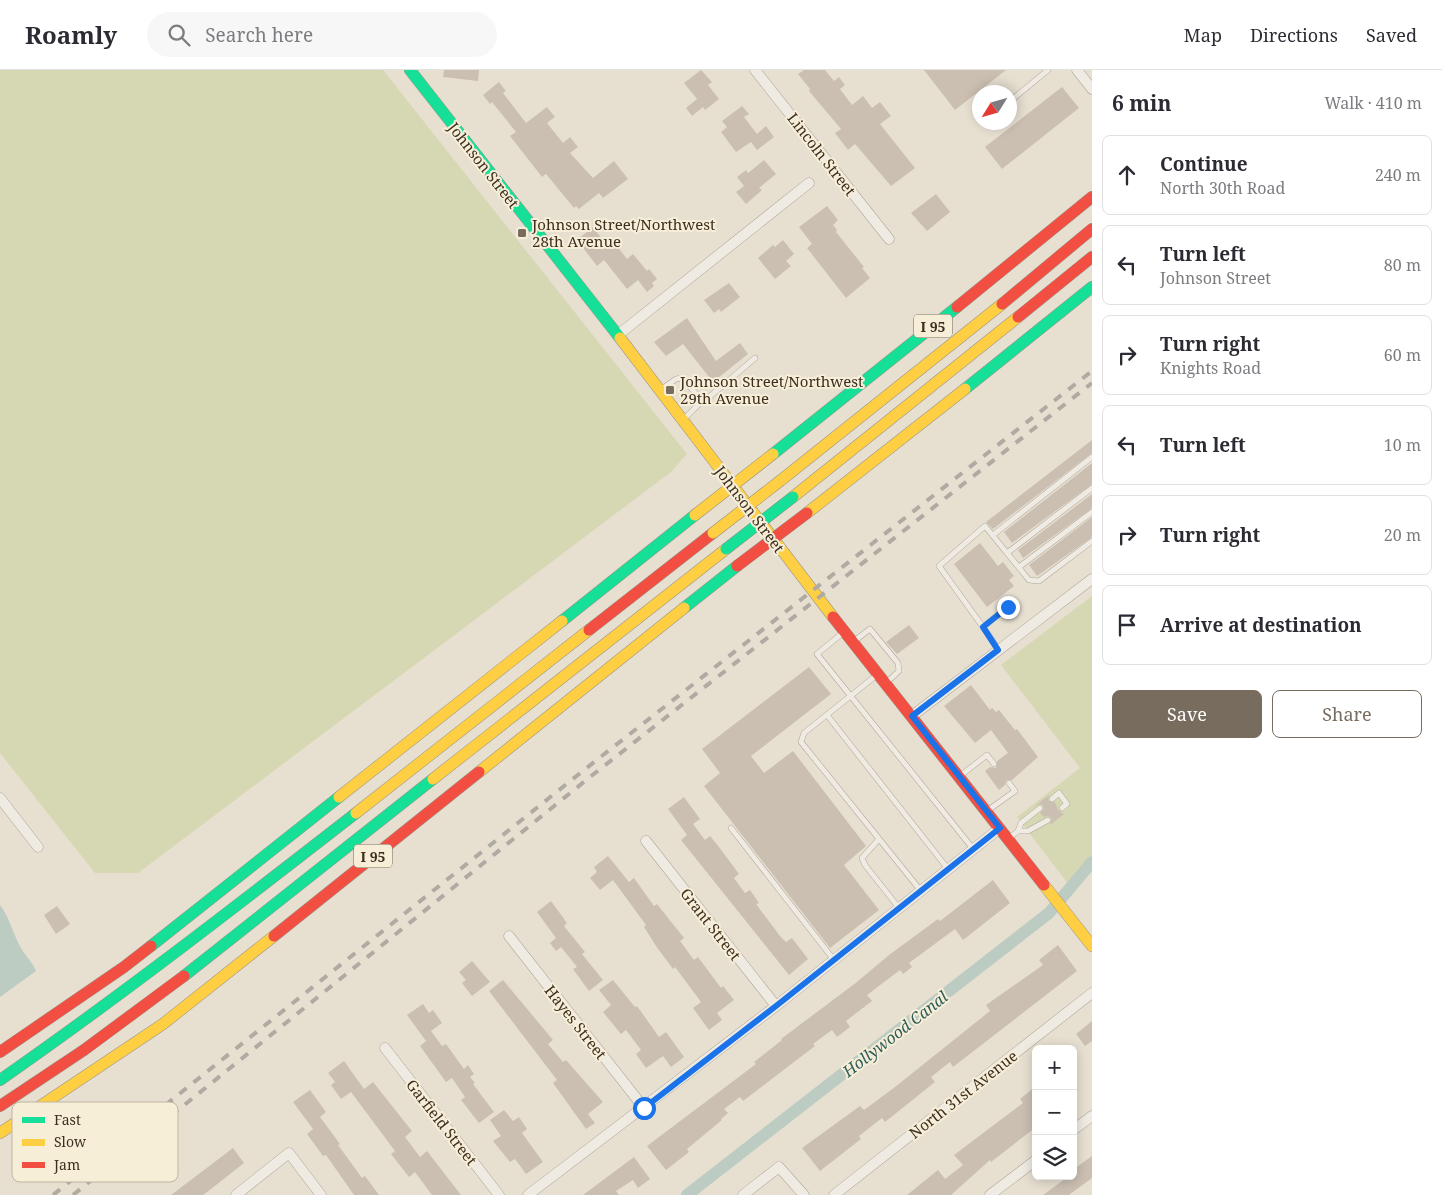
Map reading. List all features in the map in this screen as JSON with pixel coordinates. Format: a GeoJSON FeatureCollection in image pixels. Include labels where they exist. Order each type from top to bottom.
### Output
{"type":"FeatureCollection","features":[{"type":"Feature","properties":{"kind":"main road","name":"Johnson Street"},"geometry":{"type":"LineString","coordinates":[[410,70],[618,335],[844,632],[960,776],[1092,946]]}},
{"type":"Feature","properties":{"kind":"main road","name":"I 95"},"geometry":{"type":"LineString","coordinates":[[0,1052],[124,967],[1023,255],[1092,196]]}},
{"type":"Feature","properties":{"kind":"main road"},"geometry":{"type":"LineString","coordinates":[[0,1080],[96,1014],[183,948],[780,481],[1022,288],[1092,229]]}},
{"type":"Feature","properties":{"kind":"main road"},"geometry":{"type":"LineString","coordinates":[[0,1106],[84,1050],[185,975],[793,497],[1092,257]]}},
{"type":"Feature","properties":{"kind":"main road","name":"I 95"},"geometry":{"type":"LineString","coordinates":[[46,1102],[163,1024],[737,566],[808,513],[1072,305],[1092,287]]}},
{"type":"Feature","properties":{"kind":"main road"},"geometry":{"type":"LineString","coordinates":[[1072,305],[1092,293]]}},
{"type":"Feature","properties":{"kind":"main road","name":"I 95"},"geometry":{"type":"LineString","coordinates":[[0,1133],[12,1125]]}},
{"type":"Feature","properties":{"kind":"street","name":"Lincoln Street"},"geometry":{"type":"LineString","coordinates":[[755,70],[889,239]]}},
{"type":"Feature","properties":{"kind":"street"},"geometry":{"type":"LineString","coordinates":[[1077,70],[1092,89]]}},
{"type":"Feature","properties":{"kind":"street"},"geometry":{"type":"LineString","coordinates":[[618,335],[809,183]]}},
{"type":"Feature","properties":{"kind":"street"},"geometry":{"type":"LineString","coordinates":[[912,716],[1092,579]]}},
{"type":"Feature","properties":{"kind":"street"},"geometry":{"type":"LineString","coordinates":[[0,798],[38,847]]}},
{"type":"Feature","properties":{"kind":"street"},"geometry":{"type":"LineString","coordinates":[[528,1195],[776,1006],[1000,828]]}},
{"type":"Feature","properties":{"kind":"street","name":"Grant Street"},"geometry":{"type":"LineString","coordinates":[[646,841],[776,1006]]}},
{"type":"Feature","properties":{"kind":"street","name":"Hayes Street"},"geometry":{"type":"LineString","coordinates":[[509,936],[644,1108]]}},
{"type":"Feature","properties":{"kind":"street","name":"North 31st Avenue"},"geometry":{"type":"LineString","coordinates":[[834,1195],[1092,993]]}},
{"type":"Feature","properties":{"kind":"street","name":"Garfield Street"},"geometry":{"type":"LineString","coordinates":[[385,1048],[500,1195]]}},
{"type":"Feature","properties":{"kind":"street"},"geometry":{"type":"LineString","coordinates":[[1077,1127],[1092,1116]]}},
{"type":"Feature","properties":{"kind":"street"},"geometry":{"type":"LineString","coordinates":[[236,1195],[289,1154],[321,1195]]}},
{"type":"Feature","properties":{"kind":"street"},"geometry":{"type":"LineString","coordinates":[[990,1195],[1032,1163]]}},
{"type":"Feature","properties":{"kind":"street"},"geometry":{"type":"LineString","coordinates":[[743,1195],[779,1167],[804,1195]]}},
{"type":"Feature","properties":{"kind":"lane"},"geometry":{"type":"LineString","coordinates":[[1017,96],[1048,70]]}},
{"type":"Feature","properties":{"kind":"lane"},"geometry":{"type":"LineString","coordinates":[[660,390],[676,379],[682,378],[700,398],[708,398],[756,358]]}},
{"type":"Feature","properties":{"kind":"lane"},"geometry":{"type":"LineString","coordinates":[[683,421],[699,404],[700,398]]}},
{"type":"Feature","properties":{"kind":"lane"},"geometry":{"type":"LineString","coordinates":[[992,535],[1092,457]]}},
{"type":"Feature","properties":{"kind":"lane"},"geometry":{"type":"LineString","coordinates":[[1007,553],[1092,488]]}},
{"type":"Feature","properties":{"kind":"lane"},"geometry":{"type":"LineString","coordinates":[[1019,567],[1092,512]]}},
{"type":"Feature","properties":{"kind":"lane"},"geometry":{"type":"LineString","coordinates":[[998,650],[939,566],[985,526],[1029,580],[1039,581],[1092,541]]}},
{"type":"Feature","properties":{"kind":"lane"},"geometry":{"type":"LineString","coordinates":[[983,627],[1008,607]]}},
{"type":"Feature","properties":{"kind":"lane"},"geometry":{"type":"LineString","coordinates":[[853,642],[870,629],[898,664],[899,671],[886,683]]}},
{"type":"Feature","properties":{"kind":"lane"},"geometry":{"type":"LineString","coordinates":[[844,632],[817,654],[974,850]]}},
{"type":"Feature","properties":{"kind":"lane"},"geometry":{"type":"LineString","coordinates":[[878,674],[804,733],[801,742],[921,891]]}},
{"type":"Feature","properties":{"kind":"lane"},"geometry":{"type":"LineString","coordinates":[[827,715],[949,869]]}},
{"type":"Feature","properties":{"kind":"lane"},"geometry":{"type":"LineString","coordinates":[[960,776],[987,755],[994,764]]}},
{"type":"Feature","properties":{"kind":"lane"},"geometry":{"type":"LineString","coordinates":[[987,812],[1015,790],[1009,783]]}},
{"type":"Feature","properties":{"kind":"lane"},"geometry":{"type":"LineString","coordinates":[[1052,799],[1059,794],[1067,804],[1062,808]]}},
{"type":"Feature","properties":{"kind":"lane"},"geometry":{"type":"LineString","coordinates":[[1008,839],[1018,831],[1021,823],[1040,808]]}},
{"type":"Feature","properties":{"kind":"lane"},"geometry":{"type":"LineString","coordinates":[[1018,831],[1028,831],[1048,820]]}},
{"type":"Feature","properties":{"kind":"lane"},"geometry":{"type":"LineString","coordinates":[[731,828],[834,960]]}},
{"type":"Feature","properties":{"kind":"lane"},"geometry":{"type":"LineString","coordinates":[[879,838],[862,858],[899,909]]}},
{"type":"Feature","properties":{"kind":"green space"},"geometry":{"type":"Polygon","coordinates":[[[0,70],[383,70],[687,454],[671,472],[138,873],[95,873],[0,753],[0,70]]]}},
{"type":"Feature","properties":{"kind":"green space"},"geometry":{"type":"Polygon","coordinates":[[[1092,596],[1092,858],[1081,878],[1072,889],[1017,817],[1080,768],[1001,665],[1092,596]]]}},
{"type":"Feature","properties":{"kind":"shaded area"},"geometry":{"type":"Polygon","coordinates":[[[0,905],[21,948],[36,971],[0,997],[0,905]]]}},
{"type":"Feature","properties":{"kind":"building"},"geometry":{"type":"Polygon","coordinates":[[[444,70],[479,70],[478,81],[443,77],[444,70]]]}},
{"type":"Feature","properties":{"kind":"building"},"geometry":{"type":"Polygon","coordinates":[[[701,70],[712,82],[708,85],[719,99],[705,110],[703,107],[692,116],[686,108],[697,99],[684,83],[701,70]]]}},
{"type":"Feature","properties":{"kind":"building"},"geometry":{"type":"Polygon","coordinates":[[[804,70],[825,70],[834,81],[839,77],[845,85],[840,89],[852,105],[863,96],[872,108],[880,102],[891,116],[880,124],[915,168],[891,186],[855,144],[848,150],[835,133],[841,129],[809,91],[810,89],[798,74],[804,70]]]}},
{"type":"Feature","properties":{"kind":"building"},"geometry":{"type":"Polygon","coordinates":[[[924,70],[1006,70],[987,85],[972,85],[972,97],[955,110],[924,70]]]}},
{"type":"Feature","properties":{"kind":"building"},"geometry":{"type":"Polygon","coordinates":[[[499,82],[506,91],[503,93],[526,123],[547,107],[555,117],[547,123],[563,143],[570,137],[578,147],[570,153],[593,178],[614,161],[628,179],[603,198],[599,193],[579,209],[576,206],[574,208],[546,174],[542,177],[510,136],[516,132],[492,102],[490,104],[483,95],[499,82]]]}},
{"type":"Feature","properties":{"kind":"building"},"geometry":{"type":"Polygon","coordinates":[[[1062,87],[1079,108],[1002,169],[985,147],[1007,130],[1017,130],[1017,122],[1062,87]]]}},
{"type":"Feature","properties":{"kind":"building"},"geometry":{"type":"Polygon","coordinates":[[[742,106],[749,114],[744,117],[757,134],[766,126],[774,137],[757,150],[751,142],[736,152],[721,132],[727,127],[722,121],[742,106]]]}},
{"type":"Feature","properties":{"kind":"building"},"geometry":{"type":"Polygon","coordinates":[[[764,160],[776,174],[759,188],[762,190],[746,204],[736,192],[744,186],[737,177],[746,170],[748,173],[764,160]]]}},
{"type":"Feature","properties":{"kind":"building"},"geometry":{"type":"Polygon","coordinates":[[[936,194],[950,212],[927,231],[911,213],[936,194]]]}},
{"type":"Feature","properties":{"kind":"building"},"geometry":{"type":"Polygon","coordinates":[[[827,206],[838,220],[833,225],[837,230],[836,232],[864,267],[862,268],[870,278],[846,298],[807,248],[812,244],[799,227],[827,206]]]}},
{"type":"Feature","properties":{"kind":"building"},"geometry":{"type":"Polygon","coordinates":[[[593,227],[605,243],[611,238],[627,259],[633,254],[647,271],[649,269],[657,279],[652,283],[654,286],[647,292],[638,280],[627,289],[604,260],[597,266],[577,240],[593,227]]]}},
{"type":"Feature","properties":{"kind":"building"},"geometry":{"type":"Polygon","coordinates":[[[783,240],[794,254],[786,261],[791,266],[775,279],[758,258],[773,245],[775,247],[783,240]]]}},
{"type":"Feature","properties":{"kind":"building"},"geometry":{"type":"Polygon","coordinates":[[[729,283],[740,297],[721,312],[719,309],[714,313],[704,300],[729,283]]]}},
{"type":"Feature","properties":{"kind":"building"},"geometry":{"type":"Polygon","coordinates":[[[687,318],[716,361],[740,343],[748,354],[713,382],[683,344],[666,356],[654,342],[687,318]]]}},
{"type":"Feature","properties":{"kind":"building"},"geometry":{"type":"Polygon","coordinates":[[[1092,440],[1092,453],[993,529],[986,522],[1092,440]]]}},
{"type":"Feature","properties":{"kind":"building"},"geometry":{"type":"Polygon","coordinates":[[[1092,463],[1092,484],[1012,543],[1004,532],[1092,463]]]}},
{"type":"Feature","properties":{"kind":"building"},"geometry":{"type":"Polygon","coordinates":[[[1092,494],[1092,508],[1023,558],[1018,550],[1092,494]]]}},
{"type":"Feature","properties":{"kind":"building"},"geometry":{"type":"Polygon","coordinates":[[[1092,517],[1092,537],[1037,576],[1029,565],[1092,517]]]}},
{"type":"Feature","properties":{"kind":"building"},"geometry":{"type":"Polygon","coordinates":[[[980,543],[998,566],[1003,562],[1014,576],[1009,580],[1014,586],[987,607],[954,564],[980,543]]]}},
{"type":"Feature","properties":{"kind":"building"},"geometry":{"type":"Polygon","coordinates":[[[909,625],[919,638],[897,654],[886,642],[909,625]]]}},
{"type":"Feature","properties":{"kind":"building"},"geometry":{"type":"Polygon","coordinates":[[[809,667],[831,694],[751,756],[764,773],[793,751],[866,846],[844,865],[879,910],[830,948],[704,786],[720,773],[702,749],[809,667]]]}},
{"type":"Feature","properties":{"kind":"building"},"geometry":{"type":"Polygon","coordinates":[[[971,685],[990,710],[992,708],[996,712],[999,710],[1015,730],[1017,729],[1038,757],[1012,780],[1006,780],[1005,785],[999,790],[985,771],[990,767],[996,768],[997,761],[1008,753],[991,730],[975,743],[944,706],[971,685]]]}},
{"type":"Feature","properties":{"kind":"building"},"geometry":{"type":"Polygon","coordinates":[[[1049,795],[1048,801],[1055,802],[1058,810],[1064,814],[1050,825],[1052,818],[1044,817],[1040,813],[1044,809],[1043,805],[1035,806],[1049,795]]]}},
{"type":"Feature","properties":{"kind":"building"},"geometry":{"type":"Polygon","coordinates":[[[684,797],[700,819],[693,824],[705,840],[710,836],[719,847],[739,874],[734,878],[745,893],[750,890],[759,903],[756,904],[780,936],[786,942],[792,938],[808,959],[789,975],[681,840],[687,835],[668,809],[684,797]]]}},
{"type":"Feature","properties":{"kind":"building"},"geometry":{"type":"Polygon","coordinates":[[[608,856],[629,882],[634,878],[654,906],[657,904],[684,938],[680,941],[694,960],[698,957],[721,988],[723,986],[734,1000],[717,1013],[722,1020],[709,1030],[693,1008],[701,1002],[675,967],[673,969],[656,946],[644,927],[646,925],[613,880],[600,890],[590,878],[597,872],[594,867],[608,856]]]}},
{"type":"Feature","properties":{"kind":"building"},"geometry":{"type":"Polygon","coordinates":[[[993,880],[1010,903],[963,940],[955,929],[909,963],[912,967],[903,974],[900,970],[867,995],[872,1001],[846,1021],[850,1027],[837,1037],[832,1030],[813,1044],[815,1046],[743,1101],[740,1097],[724,1109],[728,1113],[722,1120],[687,1149],[689,1152],[666,1170],[647,1146],[756,1064],[754,1062],[781,1039],[857,982],[889,955],[938,919],[940,921],[993,880]]]}},
{"type":"Feature","properties":{"kind":"building"},"geometry":{"type":"Polygon","coordinates":[[[551,901],[567,923],[564,926],[585,952],[582,954],[603,980],[589,991],[573,969],[577,967],[561,947],[556,951],[550,943],[556,938],[537,912],[551,901]]]}},
{"type":"Feature","properties":{"kind":"building"},"geometry":{"type":"Polygon","coordinates":[[[57,906],[70,924],[56,934],[44,915],[57,906]]]}},
{"type":"Feature","properties":{"kind":"building"},"geometry":{"type":"Polygon","coordinates":[[[1058,945],[1077,971],[953,1067],[950,1062],[931,1077],[935,1082],[885,1122],[882,1118],[859,1136],[861,1139],[820,1171],[802,1148],[860,1106],[864,1110],[895,1087],[990,1011],[986,1005],[1043,965],[1039,960],[1058,945]]]}},
{"type":"Feature","properties":{"kind":"building"},"geometry":{"type":"Polygon","coordinates":[[[472,961],[490,982],[472,996],[462,983],[466,980],[459,972],[472,961]]]}},
{"type":"Feature","properties":{"kind":"building"},"geometry":{"type":"Polygon","coordinates":[[[503,980],[553,1040],[548,1044],[563,1062],[566,1060],[603,1102],[588,1114],[595,1123],[586,1129],[553,1083],[557,1080],[489,991],[503,980]]]}},
{"type":"Feature","properties":{"kind":"building"},"geometry":{"type":"Polygon","coordinates":[[[613,980],[635,1007],[637,1006],[659,1037],[666,1032],[684,1057],[671,1067],[663,1056],[646,1068],[636,1054],[641,1050],[626,1030],[621,1034],[603,1012],[611,1005],[599,990],[613,980]]]}},
{"type":"Feature","properties":{"kind":"building"},"geometry":{"type":"Polygon","coordinates":[[[423,1004],[429,1013],[433,1010],[442,1023],[431,1031],[442,1046],[446,1044],[464,1069],[468,1065],[474,1074],[470,1077],[475,1083],[473,1084],[494,1112],[479,1123],[461,1100],[465,1097],[452,1078],[446,1082],[420,1046],[426,1041],[407,1015],[423,1004]]]}},
{"type":"Feature","properties":{"kind":"building"},"geometry":{"type":"Polygon","coordinates":[[[1092,1021],[1092,1041],[1085,1046],[1076,1034],[1092,1021]]]}},
{"type":"Feature","properties":{"kind":"building"},"geometry":{"type":"Polygon","coordinates":[[[344,1061],[364,1089],[373,1082],[412,1131],[405,1137],[420,1157],[427,1151],[461,1195],[432,1195],[415,1172],[409,1177],[391,1154],[395,1151],[351,1092],[341,1099],[331,1085],[335,1082],[328,1073],[344,1061]]]}},
{"type":"Feature","properties":{"kind":"building"},"geometry":{"type":"Polygon","coordinates":[[[1032,1089],[1032,1130],[991,1162],[990,1160],[951,1195],[907,1195],[938,1170],[945,1179],[963,1165],[954,1155],[1023,1103],[1020,1099],[1032,1089]]]}},
{"type":"Feature","properties":{"kind":"building"},"geometry":{"type":"Polygon","coordinates":[[[310,1090],[326,1112],[320,1117],[340,1144],[338,1145],[362,1178],[365,1176],[379,1195],[354,1195],[326,1155],[323,1156],[307,1134],[313,1129],[293,1102],[310,1090]]]}},
{"type":"Feature","properties":{"kind":"building"},"geometry":{"type":"Polygon","coordinates":[[[504,1110],[513,1121],[519,1117],[527,1129],[522,1133],[543,1162],[526,1174],[515,1159],[510,1162],[493,1141],[501,1136],[490,1120],[504,1110]]]}},
{"type":"Feature","properties":{"kind":"building"},"geometry":{"type":"Polygon","coordinates":[[[233,1148],[244,1163],[211,1189],[203,1195],[171,1195],[233,1148]]]}},
{"type":"Feature","properties":{"kind":"building"},"geometry":{"type":"Polygon","coordinates":[[[1092,1156],[1092,1178],[1069,1195],[1043,1195],[1064,1180],[1077,1180],[1077,1167],[1092,1156]]]}},
{"type":"Feature","properties":{"kind":"building"},"geometry":{"type":"Polygon","coordinates":[[[634,1157],[650,1179],[638,1188],[633,1180],[616,1191],[619,1195],[583,1195],[634,1157]]]}},
{"type":"Feature","properties":{"kind":"waterway","name":"Hollywood Canal"},"geometry":{"type":"LineString","coordinates":[[687,1195],[1049,913],[1092,862]]}},
{"type":"Feature","properties":{"kind":"railway"},"geometry":{"type":"LineString","coordinates":[[169,1102],[584,770],[1092,371]]}},
{"type":"Feature","properties":{"kind":"railway"},"geometry":{"type":"LineString","coordinates":[[178,1110],[590,777],[1092,383]]}},
{"type":"Feature","properties":{"kind":"railway"},"geometry":{"type":"LineString","coordinates":[[53,1195],[69,1182]]}},
{"type":"Feature","properties":{"kind":"railway"},"geometry":{"type":"LineString","coordinates":[[73,1195],[89,1182]]}},
{"type":"Feature","properties":{"kind":"traffic: fast"},"geometry":{"type":"LineString","coordinates":[[410,70],[620,338]]}},
{"type":"Feature","properties":{"kind":"traffic: fast"},"geometry":{"type":"LineString","coordinates":[[965,389],[1092,287]]}},
{"type":"Feature","properties":{"kind":"traffic: fast"},"geometry":{"type":"LineString","coordinates":[[773,454],[957,307]]}},
{"type":"Feature","properties":{"kind":"traffic: fast"},"geometry":{"type":"LineString","coordinates":[[726,549],[793,497]]}},
{"type":"Feature","properties":{"kind":"traffic: fast"},"geometry":{"type":"LineString","coordinates":[[562,621],[695,515]]}},
{"type":"Feature","properties":{"kind":"traffic: fast"},"geometry":{"type":"LineString","coordinates":[[684,608],[737,566]]}},
{"type":"Feature","properties":{"kind":"traffic: fast"},"geometry":{"type":"LineString","coordinates":[[184,976],[433,779]]}},
{"type":"Feature","properties":{"kind":"traffic: fast"},"geometry":{"type":"LineString","coordinates":[[151,946],[339,797]]}},
{"type":"Feature","properties":{"kind":"traffic: fast"},"geometry":{"type":"LineString","coordinates":[[0,1080],[135,982],[356,813]]}},
{"type":"Feature","properties":{"kind":"traffic: slow"},"geometry":{"type":"LineString","coordinates":[[780,481],[1002,304]]}},
{"type":"Feature","properties":{"kind":"traffic: slow"},"geometry":{"type":"LineString","coordinates":[[793,497],[1018,317]]}},
{"type":"Feature","properties":{"kind":"traffic: slow"},"geometry":{"type":"LineString","coordinates":[[620,338],[833,617]]}},
{"type":"Feature","properties":{"kind":"traffic: slow"},"geometry":{"type":"LineString","coordinates":[[807,513],[965,389]]}},
{"type":"Feature","properties":{"kind":"traffic: slow"},"geometry":{"type":"LineString","coordinates":[[695,515],[773,454]]}},
{"type":"Feature","properties":{"kind":"traffic: slow"},"geometry":{"type":"LineString","coordinates":[[713,533],[780,481]]}},
{"type":"Feature","properties":{"kind":"traffic: slow"},"geometry":{"type":"LineString","coordinates":[[433,779],[726,549]]}},
{"type":"Feature","properties":{"kind":"traffic: slow"},"geometry":{"type":"LineString","coordinates":[[479,772],[684,608]]}},
{"type":"Feature","properties":{"kind":"traffic: slow"},"geometry":{"type":"LineString","coordinates":[[339,797],[562,621]]}},
{"type":"Feature","properties":{"kind":"traffic: slow"},"geometry":{"type":"LineString","coordinates":[[356,813],[589,630]]}},
{"type":"Feature","properties":{"kind":"traffic: slow"},"geometry":{"type":"LineString","coordinates":[[1044,885],[1092,946]]}},
{"type":"Feature","properties":{"kind":"traffic: slow"},"geometry":{"type":"LineString","coordinates":[[46,1102],[163,1024],[274,936]]}},
{"type":"Feature","properties":{"kind":"traffic: slow"},"geometry":{"type":"LineString","coordinates":[[0,1133],[12,1125]]}},
{"type":"Feature","properties":{"kind":"traffic: jam"},"geometry":{"type":"LineString","coordinates":[[957,307],[1092,197]]}},
{"type":"Feature","properties":{"kind":"traffic: jam"},"geometry":{"type":"LineString","coordinates":[[1002,304],[1092,229]]}},
{"type":"Feature","properties":{"kind":"traffic: jam"},"geometry":{"type":"LineString","coordinates":[[1018,317],[1092,257]]}},
{"type":"Feature","properties":{"kind":"traffic: jam"},"geometry":{"type":"LineString","coordinates":[[737,566],[807,513]]}},
{"type":"Feature","properties":{"kind":"traffic: jam"},"geometry":{"type":"LineString","coordinates":[[589,630],[713,533]]}},
{"type":"Feature","properties":{"kind":"traffic: jam"},"geometry":{"type":"LineString","coordinates":[[833,617],[1044,885]]}},
{"type":"Feature","properties":{"kind":"traffic: jam"},"geometry":{"type":"LineString","coordinates":[[274,936],[479,772]]}},
{"type":"Feature","properties":{"kind":"traffic: jam"},"geometry":{"type":"LineString","coordinates":[[0,1052],[124,967],[151,946]]}},
{"type":"Feature","properties":{"kind":"traffic: jam"},"geometry":{"type":"LineString","coordinates":[[0,1106],[84,1050],[184,976]]}},
{"type":"Feature","properties":{"kind":"place","name":"Johnson Street/Northwest 28th Avenue"},"geometry":{"type":"Point","coordinates":[522,233]}},
{"type":"Feature","properties":{"kind":"place","name":"Johnson Street/Northwest 29th Avenue"},"geometry":{"type":"Point","coordinates":[670,390]}},
{"type":"Feature","properties":{"kind":"route"},"geometry":{"type":"LineString","coordinates":[[644,1108],[1000,828],[912,716],[998,650],[983,627],[1008,607]]}}]}
